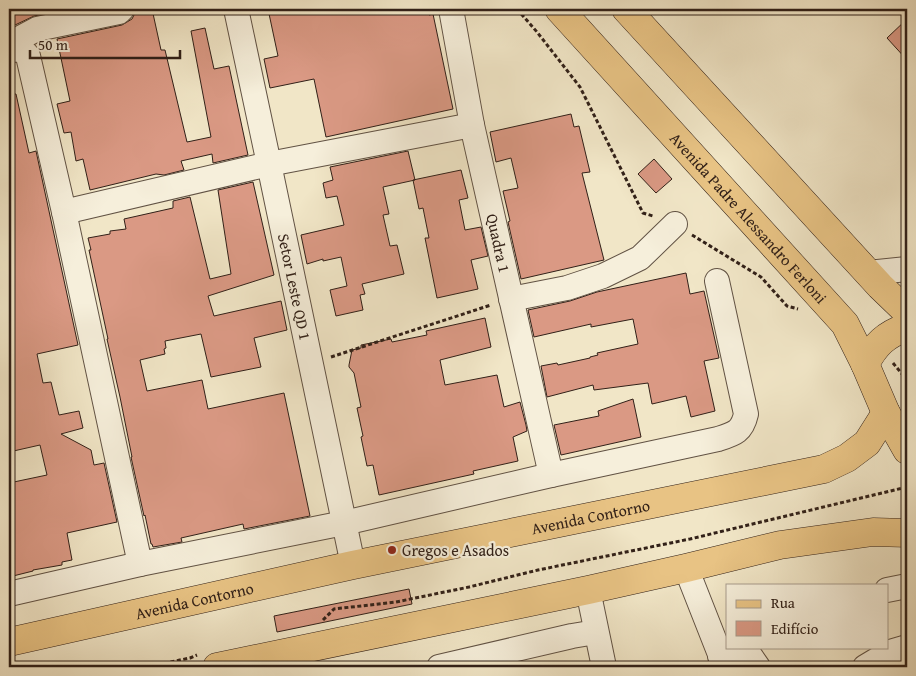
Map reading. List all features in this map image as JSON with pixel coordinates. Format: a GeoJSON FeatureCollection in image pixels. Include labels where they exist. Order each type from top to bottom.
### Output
{"type":"FeatureCollection","features":[{"type":"Feature","properties":{"kind":"main road","name":"Avenida Padre Alessandro Ferloni"},"geometry":{"type":"LineString","coordinates":[[559,9],[845,324],[886,413],[907,450]]}},
{"type":"Feature","properties":{"kind":"main road"},"geometry":{"type":"LineString","coordinates":[[626,9],[880,286],[907,312]]}},
{"type":"Feature","properties":{"kind":"main road"},"geometry":{"type":"LineString","coordinates":[[865,364],[880,341],[907,326]]}},
{"type":"Feature","properties":{"kind":"main road","name":"Avenida Contorno"},"geometry":{"type":"LineString","coordinates":[[9,642],[353,565],[824,469],[847,458],[867,443],[886,413]]}},
{"type":"Feature","properties":{"kind":"main road"},"geometry":{"type":"LineString","coordinates":[[208,661],[588,590],[780,545],[872,532],[907,534]]}},
{"type":"Feature","properties":{"kind":"street"},"geometry":{"type":"LineString","coordinates":[[13,50],[22,37],[37,29],[118,12],[122,9]]}},
{"type":"Feature","properties":{"kind":"street","name":"Setor Leste QD 1"},"geometry":{"type":"LineString","coordinates":[[236,9],[353,565]]}},
{"type":"Feature","properties":{"kind":"street","name":"Quadra 1"},"geometry":{"type":"LineString","coordinates":[[451,9],[472,125],[551,475]]}},
{"type":"Feature","properties":{"kind":"street"},"geometry":{"type":"LineString","coordinates":[[13,50],[22,50],[28,56],[64,212],[140,564]]}},
{"type":"Feature","properties":{"kind":"street"},"geometry":{"type":"LineString","coordinates":[[64,212],[269,164],[472,125]]}},
{"type":"Feature","properties":{"kind":"street"},"geometry":{"type":"LineString","coordinates":[[511,299],[567,288],[603,276],[640,258],[675,224]]}},
{"type":"Feature","properties":{"kind":"street"},"geometry":{"type":"LineString","coordinates":[[868,273],[907,269]]}},
{"type":"Feature","properties":{"kind":"street"},"geometry":{"type":"LineString","coordinates":[[9,594],[140,564],[344,523],[732,435],[740,429],[746,414],[716,280]]}},
{"type":"Feature","properties":{"kind":"street"},"geometry":{"type":"LineString","coordinates":[[686,568],[719,630],[723,662],[751,656]]}},
{"type":"Feature","properties":{"kind":"street"},"geometry":{"type":"LineString","coordinates":[[888,590],[907,586]]}},
{"type":"Feature","properties":{"kind":"street"},"geometry":{"type":"LineString","coordinates":[[588,590],[604,667]]}},
{"type":"Feature","properties":{"kind":"street"},"geometry":{"type":"LineString","coordinates":[[439,667],[596,632]]}},
{"type":"Feature","properties":{"kind":"street"},"geometry":{"type":"LineString","coordinates":[[864,667],[890,652],[907,648]]}},
{"type":"Feature","properties":{"kind":"path"},"geometry":{"type":"LineString","coordinates":[[517,9],[580,87],[643,213],[675,224],[761,277],[787,306],[799,309],[817,292]]}},
{"type":"Feature","properties":{"kind":"path"},"geometry":{"type":"LineString","coordinates":[[311,364],[511,299]]}},
{"type":"Feature","properties":{"kind":"path"},"geometry":{"type":"LineString","coordinates":[[880,341],[896,368],[907,380]]}},
{"type":"Feature","properties":{"kind":"path"},"geometry":{"type":"LineString","coordinates":[[318,626],[334,609],[396,602],[469,587],[538,570],[690,539],[907,487]]}},
{"type":"Feature","properties":{"kind":"path"},"geometry":{"type":"LineString","coordinates":[[145,667],[190,658],[208,661]]}},
{"type":"Feature","properties":{"kind":"building"},"geometry":{"type":"Polygon","coordinates":[[[9,9],[67,9],[34,16],[9,26],[9,9]]]}},
{"type":"Feature","properties":{"kind":"building"},"geometry":{"type":"Polygon","coordinates":[[[135,9],[152,9],[161,50],[165,50],[187,142],[211,137],[191,31],[205,28],[214,69],[229,66],[248,155],[213,163],[212,154],[181,161],[184,170],[164,175],[156,174],[90,190],[83,159],[76,161],[71,132],[64,133],[57,104],[70,101],[57,39],[122,25],[132,19],[135,9]]]}},
{"type":"Feature","properties":{"kind":"building"},"geometry":{"type":"Polygon","coordinates":[[[268,9],[428,9],[429,15],[433,14],[453,109],[326,137],[314,79],[270,88],[264,59],[278,56],[268,9]]]}},
{"type":"Feature","properties":{"kind":"building"},"geometry":{"type":"Polygon","coordinates":[[[907,19],[907,60],[887,38],[907,19]]]}},
{"type":"Feature","properties":{"kind":"building"},"geometry":{"type":"Polygon","coordinates":[[[9,94],[16,94],[29,153],[36,151],[78,345],[37,354],[43,383],[51,382],[59,415],[79,411],[83,428],[61,434],[91,450],[94,465],[104,463],[117,522],[67,533],[72,560],[62,562],[62,565],[33,570],[9,577],[9,483],[47,475],[40,445],[9,452],[9,94]]]}},
{"type":"Feature","properties":{"kind":"building"},"geometry":{"type":"Polygon","coordinates":[[[571,114],[574,127],[579,126],[590,172],[582,173],[604,260],[521,279],[503,191],[518,188],[511,158],[496,162],[490,132],[571,114]]]}},
{"type":"Feature","properties":{"kind":"building"},"geometry":{"type":"Polygon","coordinates":[[[408,151],[415,180],[383,187],[389,214],[383,215],[390,246],[397,245],[404,274],[362,284],[365,294],[360,295],[363,310],[336,316],[330,290],[347,286],[341,257],[323,261],[323,259],[307,264],[301,235],[344,225],[337,196],[326,198],[323,183],[333,180],[330,167],[408,151]]]}},
{"type":"Feature","properties":{"kind":"building"},"geometry":{"type":"Polygon","coordinates":[[[654,159],[672,179],[656,193],[638,174],[654,159]]]}},
{"type":"Feature","properties":{"kind":"building"},"geometry":{"type":"Polygon","coordinates":[[[461,170],[468,198],[459,200],[465,230],[481,227],[488,256],[471,260],[478,289],[437,298],[425,238],[429,238],[423,208],[419,209],[413,180],[461,170]]]}},
{"type":"Feature","properties":{"kind":"building"},"geometry":{"type":"Polygon","coordinates":[[[253,182],[274,275],[208,296],[214,316],[281,301],[287,330],[254,338],[261,367],[211,377],[201,334],[165,341],[165,354],[140,360],[147,391],[202,380],[208,409],[284,393],[310,516],[244,529],[243,524],[181,538],[182,542],[153,547],[131,457],[88,238],[110,234],[110,231],[126,229],[124,219],[173,208],[173,201],[190,197],[210,279],[231,274],[218,190],[253,182]]]}},
{"type":"Feature","properties":{"kind":"building"},"geometry":{"type":"Polygon","coordinates":[[[686,273],[690,294],[704,291],[719,358],[704,361],[715,411],[691,417],[686,396],[652,404],[648,383],[594,390],[593,385],[547,397],[541,366],[557,363],[558,365],[590,358],[598,355],[597,353],[638,344],[633,319],[591,327],[591,324],[534,337],[528,310],[570,301],[597,292],[686,273]]]}},
{"type":"Feature","properties":{"kind":"building"},"geometry":{"type":"Polygon","coordinates":[[[485,318],[491,347],[440,360],[445,385],[497,375],[504,407],[520,402],[526,425],[527,431],[513,437],[518,461],[473,471],[474,474],[379,495],[373,465],[367,466],[361,437],[363,436],[357,408],[361,407],[354,373],[349,367],[352,350],[361,348],[361,345],[391,339],[392,342],[427,335],[426,331],[485,318]]]}},
{"type":"Feature","properties":{"kind":"building"},"geometry":{"type":"Polygon","coordinates":[[[633,399],[641,437],[561,455],[554,425],[599,416],[598,411],[633,399]]]}},
{"type":"Feature","properties":{"kind":"building"},"geometry":{"type":"Polygon","coordinates":[[[409,589],[412,604],[277,632],[274,616],[409,589]]]}},
{"type":"Feature","properties":{"kind":"place","name":"Gregos e Asados"},"geometry":{"type":"Point","coordinates":[392,550]}}]}
